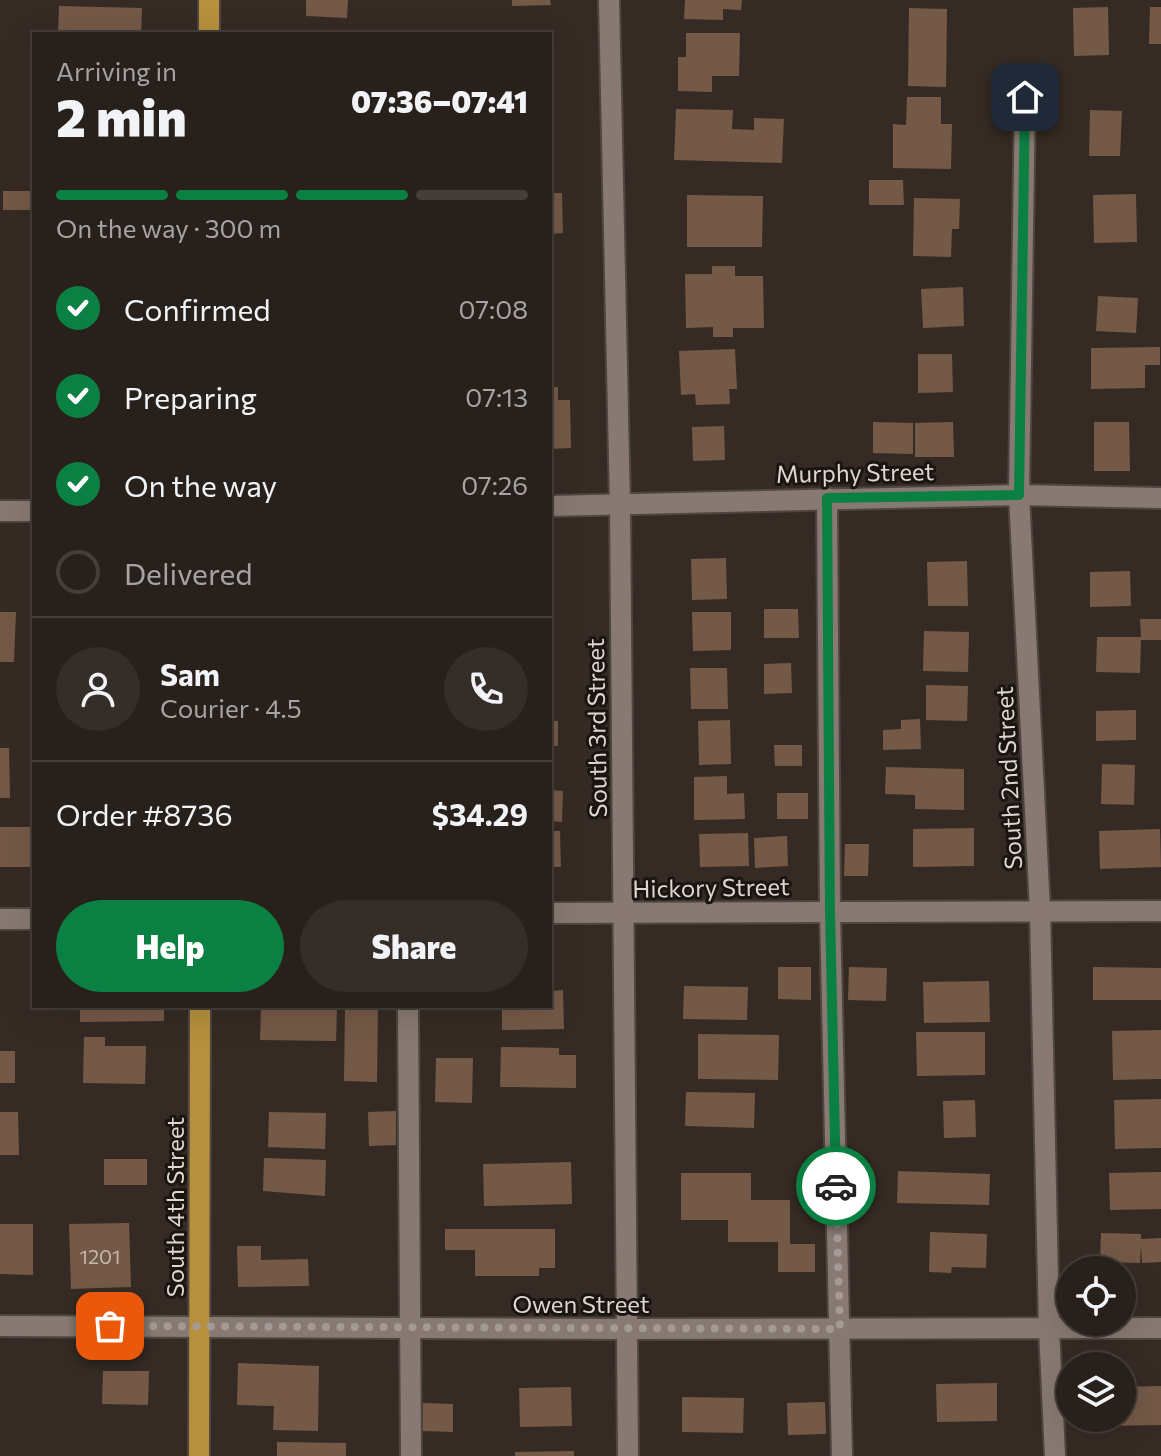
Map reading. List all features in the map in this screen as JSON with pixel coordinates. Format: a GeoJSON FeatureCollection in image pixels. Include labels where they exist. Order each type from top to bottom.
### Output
{"type":"FeatureCollection","features":[{"type":"Feature","properties":{"kind":"main road"},"geometry":{"type":"LineString","coordinates":[[209,0],[209,32]]}},
{"type":"Feature","properties":{"kind":"main road","name":"South 4th Street"},"geometry":{"type":"LineString","coordinates":[[199,1456],[200,1008]]}},
{"type":"Feature","properties":{"kind":"street","name":"South 3rd Street"},"geometry":{"type":"LineString","coordinates":[[609,0],[620,505],[628,1456]]}},
{"type":"Feature","properties":{"kind":"street","name":"South 2nd Street"},"geometry":{"type":"LineString","coordinates":[[1025,97],[1019,495],[1040,910],[1049,1328],[1055,1456]]}},
{"type":"Feature","properties":{"kind":"street","name":"Murphy Street"},"geometry":{"type":"LineString","coordinates":[[552,506],[1019,495],[1161,498]]}},
{"type":"Feature","properties":{"kind":"street"},"geometry":{"type":"LineString","coordinates":[[827,498],[830,912],[842,1456]]}},
{"type":"Feature","properties":{"kind":"street"},"geometry":{"type":"LineString","coordinates":[[0,511],[32,511]]}},
{"type":"Feature","properties":{"kind":"street","name":"Hickory Street"},"geometry":{"type":"LineString","coordinates":[[552,913],[1161,911]]}},
{"type":"Feature","properties":{"kind":"street"},"geometry":{"type":"LineString","coordinates":[[0,919],[32,919]]}},
{"type":"Feature","properties":{"kind":"street"},"geometry":{"type":"LineString","coordinates":[[408,1008],[411,1456]]}},
{"type":"Feature","properties":{"kind":"street","name":"Owen Street"},"geometry":{"type":"LineString","coordinates":[[0,1326],[1161,1328]]}},
{"type":"Feature","properties":{"kind":"building"},"geometry":{"type":"Polygon","coordinates":[[[306,0],[348,0],[347,18],[306,16],[306,0]]]}},
{"type":"Feature","properties":{"kind":"building"},"geometry":{"type":"Polygon","coordinates":[[[512,0],[550,0],[551,5],[512,6],[512,0]]]}},
{"type":"Feature","properties":{"kind":"building"},"geometry":{"type":"Polygon","coordinates":[[[685,0],[742,0],[741,10],[723,9],[723,20],[684,19],[685,0]]]}},
{"type":"Feature","properties":{"kind":"building"},"geometry":{"type":"Polygon","coordinates":[[[59,6],[142,8],[141,32],[58,32],[59,6]]]}},
{"type":"Feature","properties":{"kind":"building"},"geometry":{"type":"Polygon","coordinates":[[[1108,7],[1109,55],[1074,56],[1073,8],[1108,7]]]}},
{"type":"Feature","properties":{"kind":"building"},"geometry":{"type":"Polygon","coordinates":[[[1150,7],[1161,7],[1161,44],[1149,44],[1150,7]]]}},
{"type":"Feature","properties":{"kind":"building"},"geometry":{"type":"Polygon","coordinates":[[[909,8],[947,9],[946,87],[908,86],[909,8]]]}},
{"type":"Feature","properties":{"kind":"building"},"geometry":{"type":"Polygon","coordinates":[[[686,33],[740,33],[739,76],[712,76],[712,92],[678,91],[678,57],[686,57],[686,33]]]}},
{"type":"Feature","properties":{"kind":"building"},"geometry":{"type":"Polygon","coordinates":[[[907,97],[941,97],[941,124],[952,124],[951,169],[893,168],[893,124],[906,125],[907,97]]]}},
{"type":"Feature","properties":{"kind":"building"},"geometry":{"type":"Polygon","coordinates":[[[676,109],[733,110],[732,129],[754,130],[754,118],[784,119],[782,163],[674,160],[676,109]]]}},
{"type":"Feature","properties":{"kind":"building"},"geometry":{"type":"Polygon","coordinates":[[[1090,110],[1122,111],[1120,156],[1089,156],[1090,110]]]}},
{"type":"Feature","properties":{"kind":"building"},"geometry":{"type":"Polygon","coordinates":[[[869,180],[903,180],[904,205],[869,205],[869,180]]]}},
{"type":"Feature","properties":{"kind":"building"},"geometry":{"type":"Polygon","coordinates":[[[3,191],[31,191],[31,210],[3,210],[3,191]]]}},
{"type":"Feature","properties":{"kind":"building"},"geometry":{"type":"Polygon","coordinates":[[[552,193],[562,193],[563,233],[552,234],[552,193]]]}},
{"type":"Feature","properties":{"kind":"building"},"geometry":{"type":"Polygon","coordinates":[[[1136,194],[1137,242],[1094,243],[1093,195],[1136,194]]]}},
{"type":"Feature","properties":{"kind":"building"},"geometry":{"type":"Polygon","coordinates":[[[687,195],[763,196],[762,247],[687,247],[687,195]]]}},
{"type":"Feature","properties":{"kind":"building"},"geometry":{"type":"Polygon","coordinates":[[[914,198],[960,199],[959,229],[952,229],[951,257],[913,256],[914,198]]]}},
{"type":"Feature","properties":{"kind":"building"},"geometry":{"type":"Polygon","coordinates":[[[712,266],[735,266],[735,276],[763,276],[764,328],[733,328],[733,337],[713,337],[713,327],[686,328],[685,274],[712,274],[712,266]]]}},
{"type":"Feature","properties":{"kind":"building"},"geometry":{"type":"Polygon","coordinates":[[[963,287],[964,326],[923,328],[921,289],[963,287]]]}},
{"type":"Feature","properties":{"kind":"building"},"geometry":{"type":"Polygon","coordinates":[[[1098,296],[1138,298],[1136,333],[1096,331],[1098,296]]]}},
{"type":"Feature","properties":{"kind":"building"},"geometry":{"type":"Polygon","coordinates":[[[1160,347],[1160,365],[1145,365],[1145,388],[1091,389],[1091,348],[1160,347]]]}},
{"type":"Feature","properties":{"kind":"building"},"geometry":{"type":"Polygon","coordinates":[[[735,349],[737,389],[729,389],[730,404],[696,405],[695,394],[681,395],[679,351],[735,349]]]}},
{"type":"Feature","properties":{"kind":"building"},"geometry":{"type":"Polygon","coordinates":[[[918,354],[952,354],[953,392],[918,393],[918,354]]]}},
{"type":"Feature","properties":{"kind":"building"},"geometry":{"type":"Polygon","coordinates":[[[552,387],[558,387],[558,400],[570,400],[571,448],[552,449],[552,387]]]}},
{"type":"Feature","properties":{"kind":"building"},"geometry":{"type":"Polygon","coordinates":[[[873,422],[913,423],[913,454],[873,453],[873,422]]]}},
{"type":"Feature","properties":{"kind":"building"},"geometry":{"type":"Polygon","coordinates":[[[953,422],[954,457],[915,457],[915,423],[953,422]]]}},
{"type":"Feature","properties":{"kind":"building"},"geometry":{"type":"Polygon","coordinates":[[[1094,422],[1129,422],[1130,471],[1094,471],[1094,422]]]}},
{"type":"Feature","properties":{"kind":"building"},"geometry":{"type":"Polygon","coordinates":[[[724,426],[725,460],[693,461],[692,427],[724,426]]]}},
{"type":"Feature","properties":{"kind":"building"},"geometry":{"type":"Polygon","coordinates":[[[726,558],[727,599],[692,600],[691,559],[726,558]]]}},
{"type":"Feature","properties":{"kind":"building"},"geometry":{"type":"Polygon","coordinates":[[[967,561],[968,606],[928,606],[927,562],[967,561]]]}},
{"type":"Feature","properties":{"kind":"building"},"geometry":{"type":"Polygon","coordinates":[[[1130,571],[1131,606],[1090,607],[1090,572],[1130,571]]]}},
{"type":"Feature","properties":{"kind":"building"},"geometry":{"type":"Polygon","coordinates":[[[764,609],[798,609],[799,638],[764,638],[764,609]]]}},
{"type":"Feature","properties":{"kind":"building"},"geometry":{"type":"Polygon","coordinates":[[[0,612],[16,612],[14,662],[0,662],[0,612]]]}},
{"type":"Feature","properties":{"kind":"building"},"geometry":{"type":"Polygon","coordinates":[[[692,612],[731,612],[731,650],[693,651],[692,612]]]}},
{"type":"Feature","properties":{"kind":"building"},"geometry":{"type":"Polygon","coordinates":[[[1140,619],[1161,619],[1161,640],[1141,640],[1140,673],[1096,672],[1097,637],[1141,637],[1140,619]]]}},
{"type":"Feature","properties":{"kind":"building"},"geometry":{"type":"Polygon","coordinates":[[[924,631],[969,632],[968,672],[923,671],[924,631]]]}},
{"type":"Feature","properties":{"kind":"building"},"geometry":{"type":"Polygon","coordinates":[[[791,663],[792,693],[764,694],[764,664],[791,663]]]}},
{"type":"Feature","properties":{"kind":"building"},"geometry":{"type":"Polygon","coordinates":[[[690,668],[727,668],[728,709],[691,709],[690,668]]]}},
{"type":"Feature","properties":{"kind":"building"},"geometry":{"type":"Polygon","coordinates":[[[926,685],[968,686],[967,721],[926,720],[926,685]]]}},
{"type":"Feature","properties":{"kind":"building"},"geometry":{"type":"Polygon","coordinates":[[[1136,710],[1136,740],[1096,741],[1096,711],[1136,710]]]}},
{"type":"Feature","properties":{"kind":"building"},"geometry":{"type":"Polygon","coordinates":[[[920,719],[921,749],[883,750],[883,730],[901,729],[901,720],[920,719]]]}},
{"type":"Feature","properties":{"kind":"building"},"geometry":{"type":"Polygon","coordinates":[[[730,720],[731,764],[699,765],[698,721],[730,720]]]}},
{"type":"Feature","properties":{"kind":"building"},"geometry":{"type":"Polygon","coordinates":[[[552,721],[558,721],[558,746],[552,746],[552,721]]]}},
{"type":"Feature","properties":{"kind":"building"},"geometry":{"type":"Polygon","coordinates":[[[774,745],[802,745],[802,766],[775,766],[774,745]]]}},
{"type":"Feature","properties":{"kind":"building"},"geometry":{"type":"Polygon","coordinates":[[[0,748],[9,748],[10,798],[0,798],[0,748]]]}},
{"type":"Feature","properties":{"kind":"building"},"geometry":{"type":"Polygon","coordinates":[[[1102,764],[1135,765],[1134,805],[1101,804],[1102,764]]]}},
{"type":"Feature","properties":{"kind":"building"},"geometry":{"type":"Polygon","coordinates":[[[886,767],[964,769],[964,810],[915,809],[915,795],[885,794],[886,767]]]}},
{"type":"Feature","properties":{"kind":"building"},"geometry":{"type":"Polygon","coordinates":[[[727,776],[727,794],[744,793],[745,819],[694,820],[694,777],[727,776]]]}},
{"type":"Feature","properties":{"kind":"building"},"geometry":{"type":"Polygon","coordinates":[[[552,790],[563,791],[562,822],[552,821],[552,790]]]}},
{"type":"Feature","properties":{"kind":"building"},"geometry":{"type":"Polygon","coordinates":[[[777,793],[808,793],[808,819],[777,819],[777,793]]]}},
{"type":"Feature","properties":{"kind":"building"},"geometry":{"type":"Polygon","coordinates":[[[0,827],[32,827],[32,867],[0,867],[0,827]]]}},
{"type":"Feature","properties":{"kind":"building"},"geometry":{"type":"Polygon","coordinates":[[[974,828],[974,866],[913,867],[913,829],[974,828]]]}},
{"type":"Feature","properties":{"kind":"building"},"geometry":{"type":"Polygon","coordinates":[[[1160,829],[1161,867],[1100,869],[1099,831],[1160,829]]]}},
{"type":"Feature","properties":{"kind":"building"},"geometry":{"type":"Polygon","coordinates":[[[552,831],[560,831],[561,867],[552,867],[552,831]]]}},
{"type":"Feature","properties":{"kind":"building"},"geometry":{"type":"Polygon","coordinates":[[[748,833],[749,866],[700,867],[699,834],[748,833]]]}},
{"type":"Feature","properties":{"kind":"building"},"geometry":{"type":"Polygon","coordinates":[[[787,836],[788,866],[755,868],[754,838],[787,836]]]}},
{"type":"Feature","properties":{"kind":"building"},"geometry":{"type":"Polygon","coordinates":[[[845,844],[869,844],[868,876],[844,876],[845,844]]]}},
{"type":"Feature","properties":{"kind":"building"},"geometry":{"type":"Polygon","coordinates":[[[778,967],[811,967],[811,1000],[778,999],[778,967]]]}},
{"type":"Feature","properties":{"kind":"building"},"geometry":{"type":"Polygon","coordinates":[[[849,967],[887,968],[886,1001],[848,1000],[849,967]]]}},
{"type":"Feature","properties":{"kind":"building"},"geometry":{"type":"Polygon","coordinates":[[[1093,967],[1161,968],[1161,1000],[1093,1000],[1093,967]]]}},
{"type":"Feature","properties":{"kind":"building"},"geometry":{"type":"Polygon","coordinates":[[[989,981],[990,1022],[924,1023],[923,982],[989,981]]]}},
{"type":"Feature","properties":{"kind":"building"},"geometry":{"type":"Polygon","coordinates":[[[684,986],[748,987],[747,1020],[683,1019],[684,986]]]}},
{"type":"Feature","properties":{"kind":"building"},"geometry":{"type":"Polygon","coordinates":[[[563,990],[564,1029],[502,1030],[502,1008],[552,1008],[552,991],[563,990]]]}},
{"type":"Feature","properties":{"kind":"building"},"geometry":{"type":"Polygon","coordinates":[[[80,1008],[164,1008],[164,1021],[80,1022],[80,1008]]]}},
{"type":"Feature","properties":{"kind":"building"},"geometry":{"type":"Polygon","coordinates":[[[261,1008],[337,1009],[336,1041],[260,1040],[261,1008]]]}},
{"type":"Feature","properties":{"kind":"building"},"geometry":{"type":"Polygon","coordinates":[[[345,1008],[378,1008],[377,1082],[344,1081],[345,1008]]]}},
{"type":"Feature","properties":{"kind":"building"},"geometry":{"type":"Polygon","coordinates":[[[1161,1030],[1161,1079],[1113,1080],[1112,1031],[1161,1030]]]}},
{"type":"Feature","properties":{"kind":"building"},"geometry":{"type":"Polygon","coordinates":[[[916,1032],[985,1032],[985,1075],[917,1076],[916,1032]]]}},
{"type":"Feature","properties":{"kind":"building"},"geometry":{"type":"Polygon","coordinates":[[[698,1034],[779,1035],[778,1080],[698,1079],[698,1034]]]}},
{"type":"Feature","properties":{"kind":"building"},"geometry":{"type":"Polygon","coordinates":[[[84,1037],[105,1037],[105,1046],[146,1046],[145,1084],[83,1083],[84,1037]]]}},
{"type":"Feature","properties":{"kind":"building"},"geometry":{"type":"Polygon","coordinates":[[[501,1047],[559,1048],[559,1055],[576,1055],[576,1088],[500,1087],[501,1047]]]}},
{"type":"Feature","properties":{"kind":"building"},"geometry":{"type":"Polygon","coordinates":[[[0,1051],[15,1051],[15,1083],[0,1083],[0,1051]]]}},
{"type":"Feature","properties":{"kind":"building"},"geometry":{"type":"Polygon","coordinates":[[[436,1058],[473,1058],[472,1103],[435,1102],[436,1058]]]}},
{"type":"Feature","properties":{"kind":"building"},"geometry":{"type":"Polygon","coordinates":[[[686,1092],[755,1093],[754,1128],[685,1126],[686,1092]]]}},
{"type":"Feature","properties":{"kind":"building"},"geometry":{"type":"Polygon","coordinates":[[[1161,1099],[1161,1148],[1115,1149],[1114,1100],[1161,1099]]]}},
{"type":"Feature","properties":{"kind":"building"},"geometry":{"type":"Polygon","coordinates":[[[975,1100],[976,1137],[944,1138],[943,1101],[975,1100]]]}},
{"type":"Feature","properties":{"kind":"building"},"geometry":{"type":"Polygon","coordinates":[[[396,1111],[396,1145],[369,1146],[368,1112],[396,1111]]]}},
{"type":"Feature","properties":{"kind":"building"},"geometry":{"type":"Polygon","coordinates":[[[0,1112],[18,1112],[19,1155],[0,1155],[0,1112]]]}},
{"type":"Feature","properties":{"kind":"building"},"geometry":{"type":"Polygon","coordinates":[[[269,1112],[326,1113],[325,1149],[268,1147],[269,1112]]]}},
{"type":"Feature","properties":{"kind":"building"},"geometry":{"type":"Polygon","coordinates":[[[264,1158],[326,1160],[325,1196],[263,1191],[264,1158]]]}},
{"type":"Feature","properties":{"kind":"building"},"geometry":{"type":"Polygon","coordinates":[[[104,1159],[147,1159],[147,1185],[104,1185],[104,1159]]]}},
{"type":"Feature","properties":{"kind":"building"},"geometry":{"type":"Polygon","coordinates":[[[571,1162],[572,1204],[484,1206],[483,1164],[571,1162]]]}},
{"type":"Feature","properties":{"kind":"building"},"geometry":{"type":"Polygon","coordinates":[[[898,1171],[990,1174],[989,1205],[897,1203],[898,1171]]]}},
{"type":"Feature","properties":{"kind":"building"},"geometry":{"type":"Polygon","coordinates":[[[1161,1172],[1161,1209],[1110,1210],[1109,1173],[1161,1172]]]}},
{"type":"Feature","properties":{"kind":"building"},"geometry":{"type":"Polygon","coordinates":[[[681,1173],[751,1173],[751,1200],[790,1200],[790,1244],[815,1244],[815,1272],[778,1272],[778,1242],[728,1242],[728,1220],[681,1220],[681,1173]]]}},
{"type":"Feature","properties":{"kind":"building"},"geometry":{"type":"Polygon","coordinates":[[[129,1223],[131,1287],[71,1289],[69,1224],[129,1223]]]}},
{"type":"Feature","properties":{"kind":"building"},"geometry":{"type":"Polygon","coordinates":[[[0,1224],[33,1224],[33,1275],[0,1274],[0,1224]]]}},
{"type":"Feature","properties":{"kind":"building"},"geometry":{"type":"Polygon","coordinates":[[[445,1229],[555,1229],[555,1268],[539,1268],[539,1276],[475,1276],[475,1250],[445,1250],[445,1229]]]}},
{"type":"Feature","properties":{"kind":"building"},"geometry":{"type":"Polygon","coordinates":[[[930,1232],[987,1234],[986,1268],[952,1267],[951,1273],[929,1272],[930,1232]]]}},
{"type":"Feature","properties":{"kind":"building"},"geometry":{"type":"Polygon","coordinates":[[[1101,1233],[1141,1234],[1141,1239],[1161,1238],[1161,1262],[1142,1263],[1141,1245],[1140,1263],[1136,1263],[1136,1256],[1100,1256],[1101,1233]]]}},
{"type":"Feature","properties":{"kind":"building"},"geometry":{"type":"Polygon","coordinates":[[[237,1246],[261,1246],[261,1260],[308,1259],[309,1286],[238,1287],[237,1246]]]}},
{"type":"Feature","properties":{"kind":"building"},"geometry":{"type":"Polygon","coordinates":[[[238,1363],[319,1366],[318,1431],[273,1430],[274,1406],[237,1405],[238,1363]]]}},
{"type":"Feature","properties":{"kind":"building"},"geometry":{"type":"Polygon","coordinates":[[[103,1371],[149,1371],[148,1405],[102,1404],[103,1371]]]}},
{"type":"Feature","properties":{"kind":"building"},"geometry":{"type":"Polygon","coordinates":[[[997,1383],[997,1421],[937,1422],[936,1384],[997,1383]]]}},
{"type":"Feature","properties":{"kind":"building"},"geometry":{"type":"Polygon","coordinates":[[[1161,1386],[1161,1425],[1136,1425],[1136,1387],[1161,1386]]]}},
{"type":"Feature","properties":{"kind":"building"},"geometry":{"type":"Polygon","coordinates":[[[571,1387],[572,1426],[520,1427],[519,1388],[571,1387]]]}},
{"type":"Feature","properties":{"kind":"building"},"geometry":{"type":"Polygon","coordinates":[[[682,1397],[744,1398],[743,1433],[682,1432],[682,1397]]]}},
{"type":"Feature","properties":{"kind":"building"},"geometry":{"type":"Polygon","coordinates":[[[825,1402],[826,1434],[788,1435],[787,1403],[825,1402]]]}},
{"type":"Feature","properties":{"kind":"building"},"geometry":{"type":"Polygon","coordinates":[[[423,1403],[453,1404],[453,1432],[422,1431],[423,1403]]]}},
{"type":"Feature","properties":{"kind":"building"},"geometry":{"type":"Polygon","coordinates":[[[277,1442],[346,1443],[346,1456],[277,1456],[277,1442]]]}},
{"type":"Feature","properties":{"kind":"building"},"geometry":{"type":"Polygon","coordinates":[[[574,1451],[574,1456],[515,1456],[515,1452],[574,1451]]]}},
{"type":"Feature","properties":{"kind":"way so far"},"geometry":{"type":"LineString","coordinates":[[110,1326],[840,1329],[836,1186]]}},
{"type":"Feature","properties":{"kind":"route"},"geometry":{"type":"LineString","coordinates":[[836,1186],[830,912],[827,498],[1019,495],[1025,97]]}}]}
